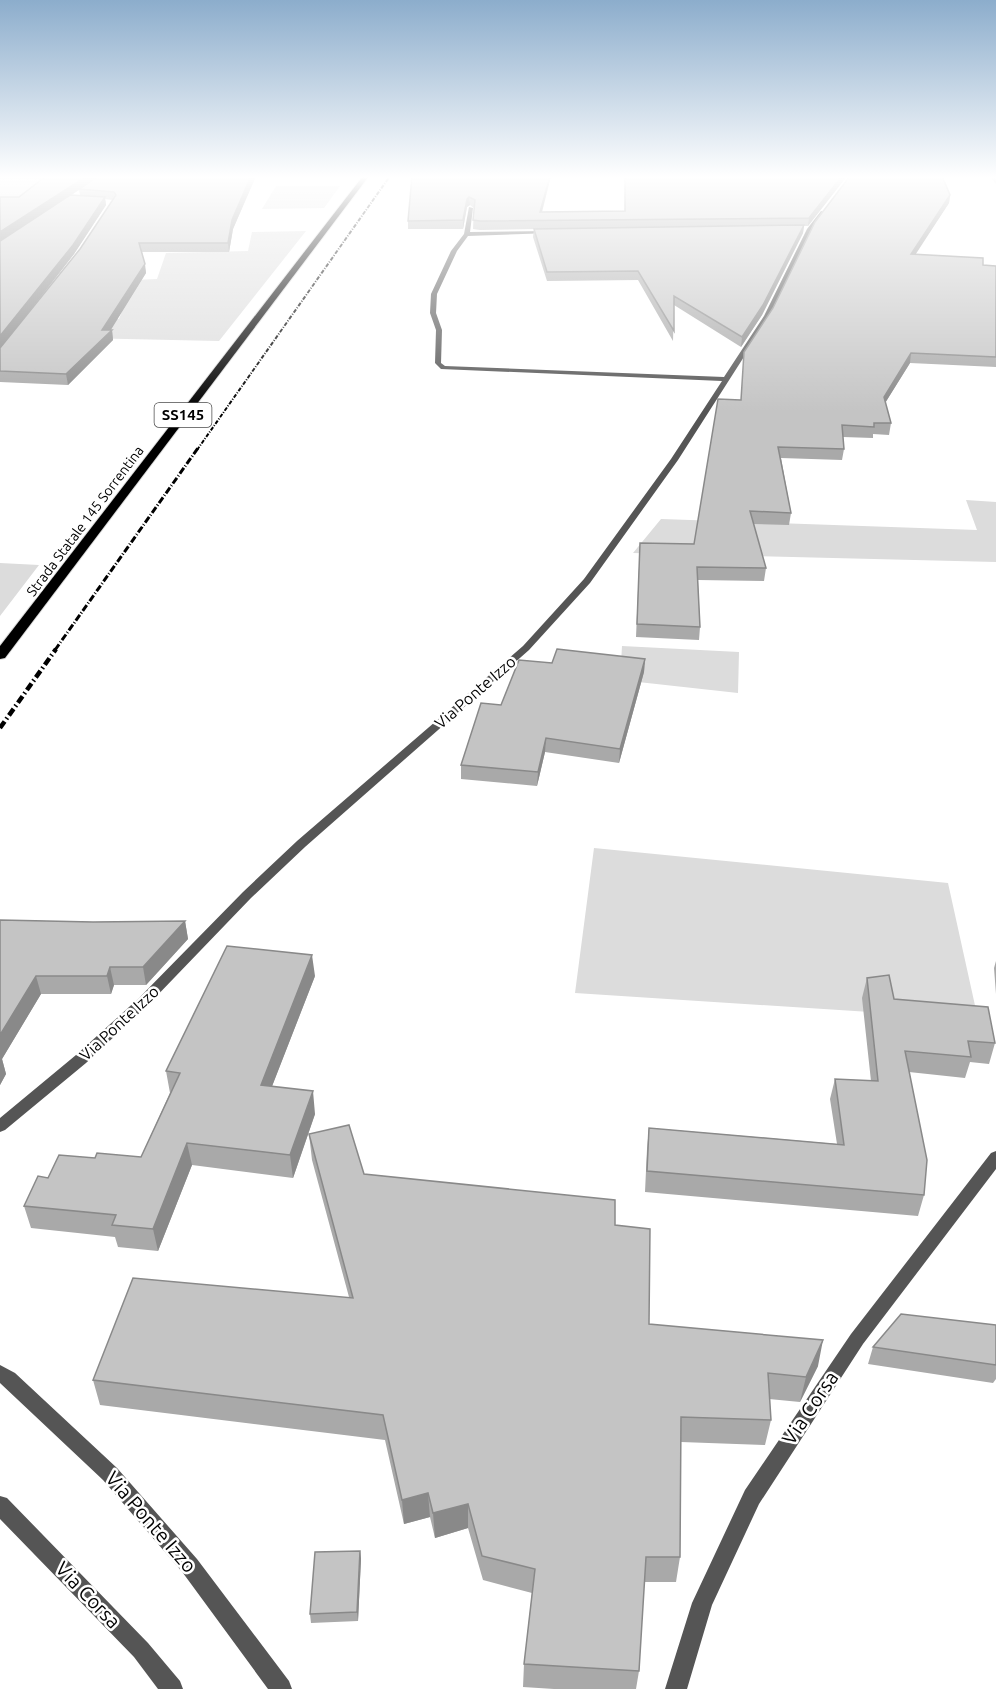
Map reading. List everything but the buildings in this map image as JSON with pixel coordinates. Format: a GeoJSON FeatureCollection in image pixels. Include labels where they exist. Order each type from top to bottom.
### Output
{"type":"FeatureCollection","features":[{"type":"Feature","properties":{"kind":"highway","name":"Strada Statale 145 Sorrentina"},"geometry":{"type":"LineString","coordinates":[[0,655],[306,255]]}},
{"type":"Feature","properties":{"kind":"street"},"geometry":{"type":"LineString","coordinates":[[452,255],[434,294],[433,313],[439,330],[438,363],[443,368],[726,379]]}},
{"type":"Feature","properties":{"kind":"street","name":"Via Ponte Izzo"},"geometry":{"type":"LineString","coordinates":[[0,1126],[81,1059],[136,1008],[246,895],[301,844],[526,648],[602,563],[674,460],[767,316],[797,255]]}},
{"type":"Feature","properties":{"kind":"street","name":"Via Corsa"},"geometry":{"type":"LineString","coordinates":[[676,1689],[702,1603],[752,1497],[857,1339],[996,1157]]}},
{"type":"Feature","properties":{"kind":"street","name":"Via Ponte Izzo"},"geometry":{"type":"LineString","coordinates":[[0,1373],[117,1482],[190,1566],[281,1689]]}},
{"type":"Feature","properties":{"kind":"street","name":"Via Corsa"},"geometry":{"type":"LineString","coordinates":[[0,1505],[141,1650],[172,1689]]}},
{"type":"Feature","properties":{"kind":"shaded area"},"geometry":{"type":"Polygon","coordinates":[[[165,255],[287,255],[219,341],[80,338],[92,320],[119,319],[134,280],[157,279],[165,255]]]}},
{"type":"Feature","properties":{"kind":"shaded area"},"geometry":{"type":"Polygon","coordinates":[[[966,500],[996,502],[996,562],[633,553],[661,519],[977,530],[966,500]]]}},
{"type":"Feature","properties":{"kind":"shaded area"},"geometry":{"type":"Polygon","coordinates":[[[0,563],[39,565],[0,616],[0,563]]]}},
{"type":"Feature","properties":{"kind":"shaded area"},"geometry":{"type":"Polygon","coordinates":[[[622,646],[739,652],[738,693],[620,680],[622,646]]]}},
{"type":"Feature","properties":{"kind":"shaded area"},"geometry":{"type":"Polygon","coordinates":[[[594,848],[948,883],[978,1019],[575,993],[594,848]]]}},
{"type":"Feature","properties":{"kind":"railway"},"geometry":{"type":"LineString","coordinates":[[197,450],[334,255]]}},
{"type":"Feature","properties":{"kind":"railway"},"geometry":{"type":"LineString","coordinates":[[55,650],[198,448]]}},
{"type":"Feature","properties":{"kind":"railway"},"geometry":{"type":"LineString","coordinates":[[0,728],[56,649]]}}]}
